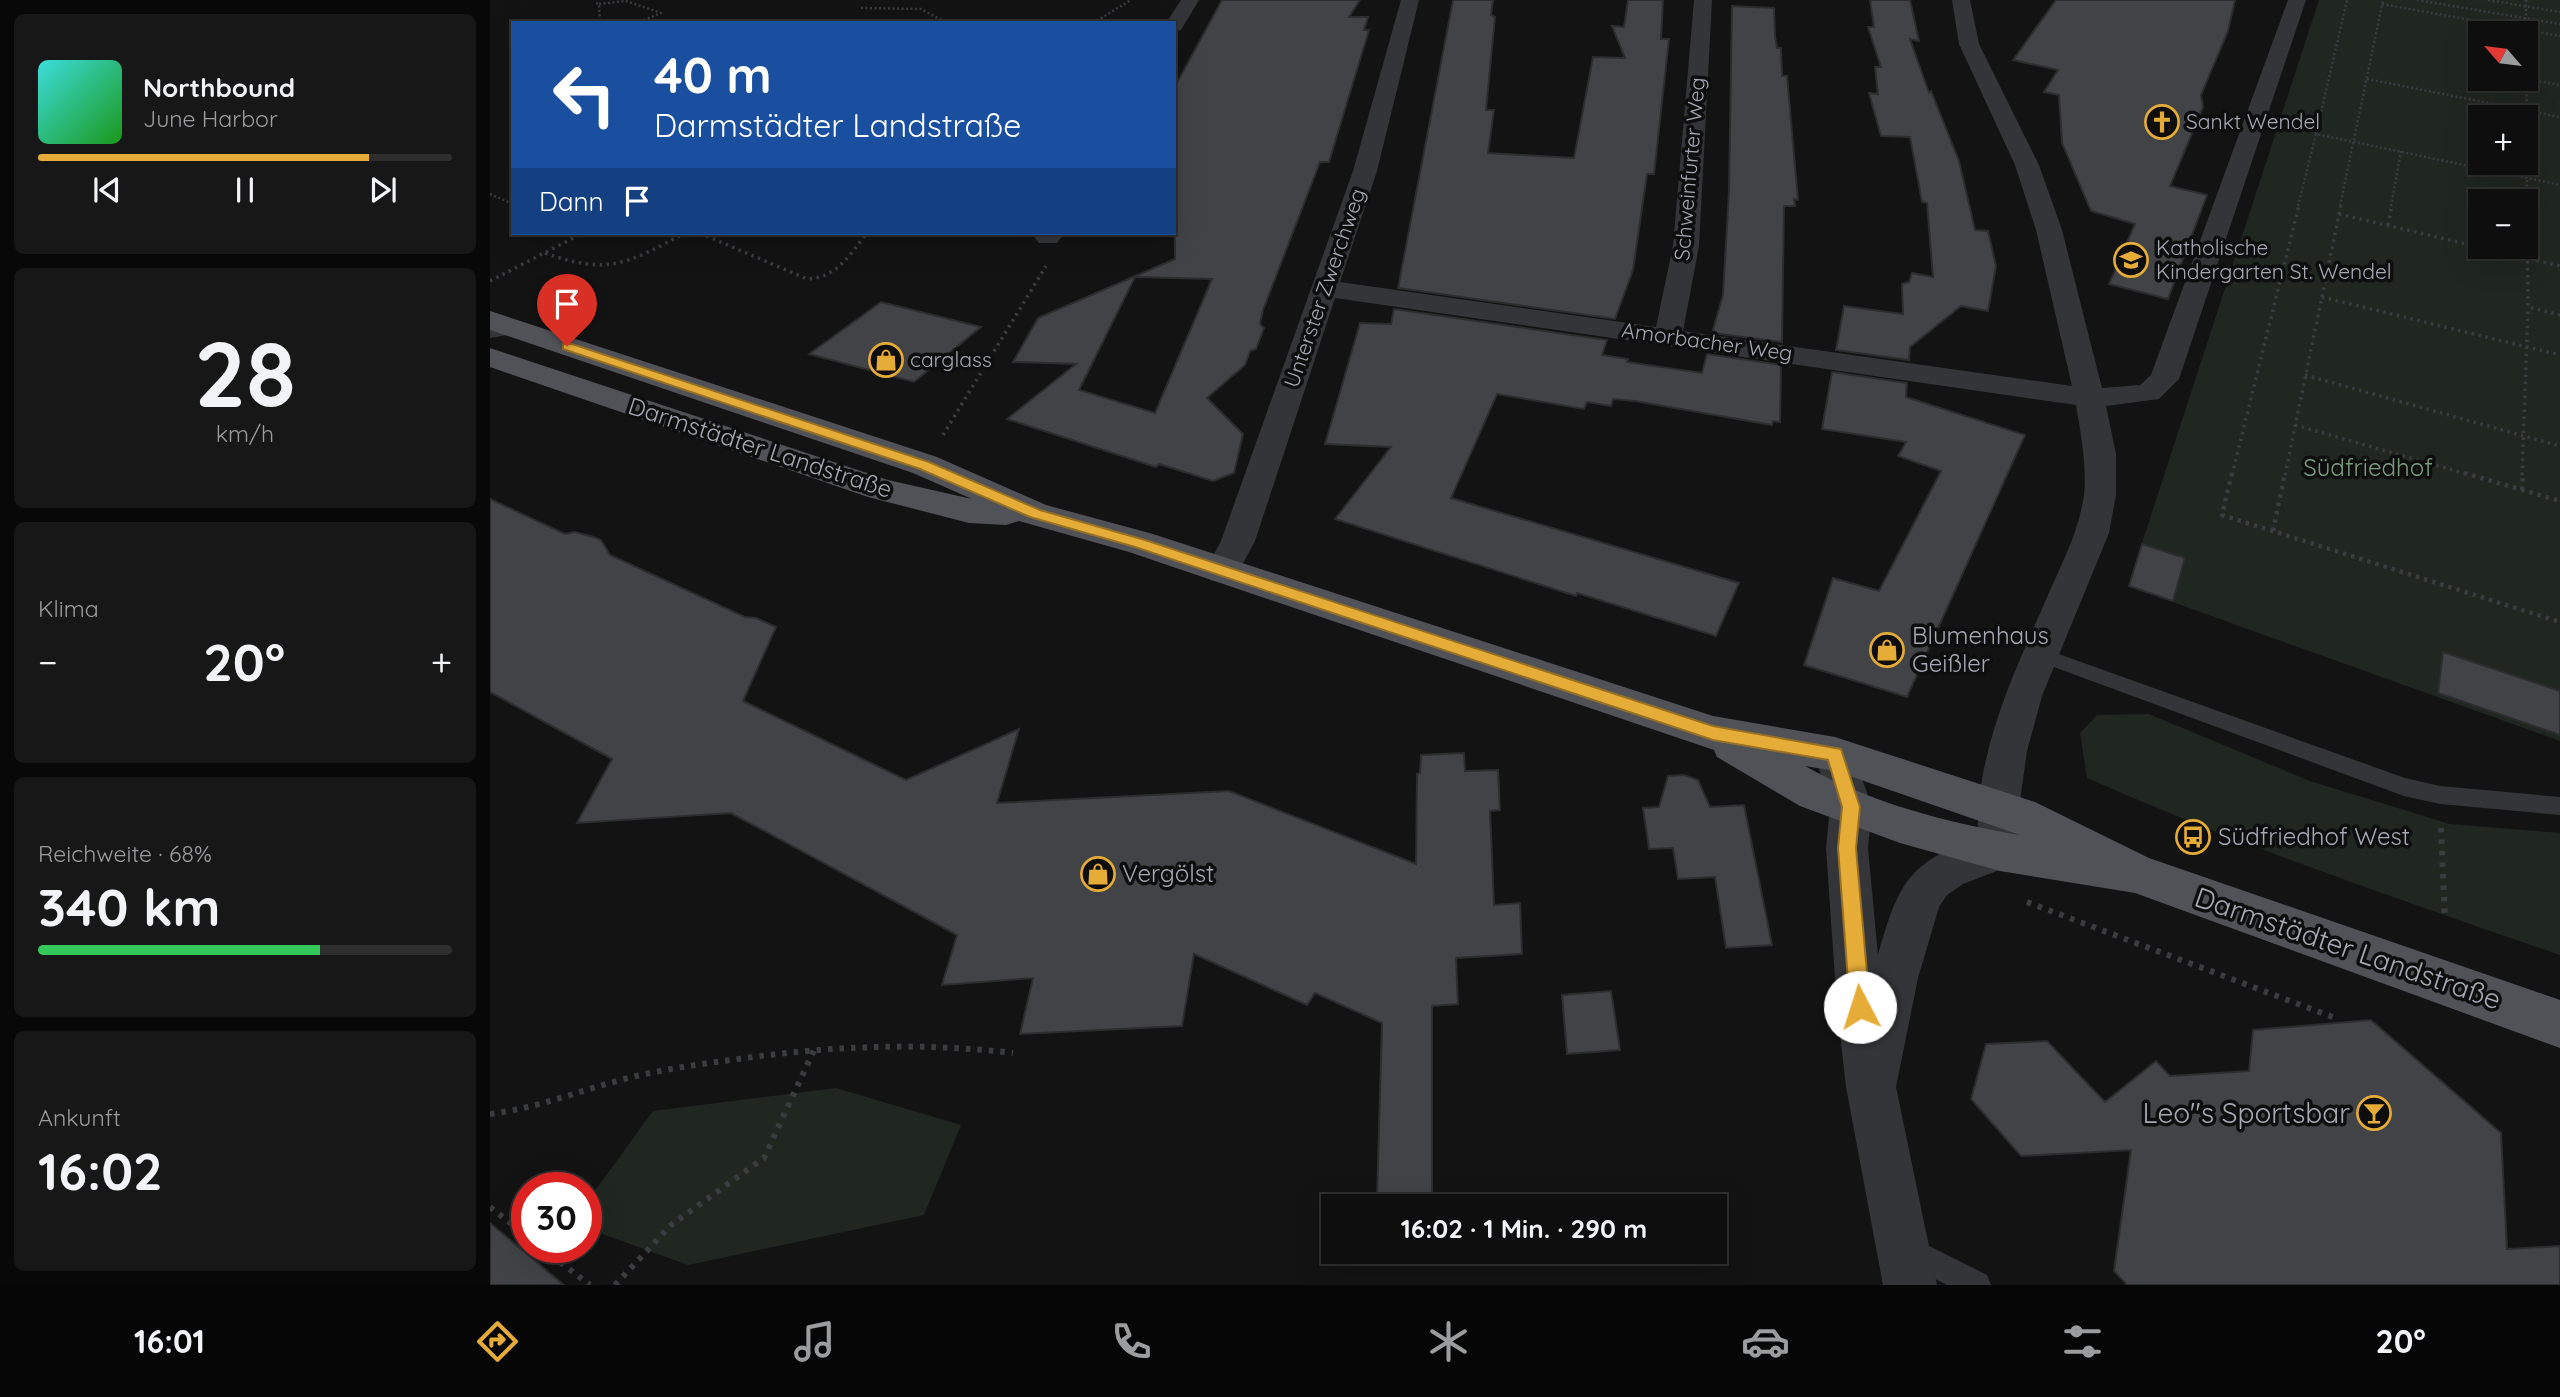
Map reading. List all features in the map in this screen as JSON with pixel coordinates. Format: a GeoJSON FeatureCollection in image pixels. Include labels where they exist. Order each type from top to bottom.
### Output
{"type":"FeatureCollection","features":[{"type":"Feature","properties":{"kind":"main road","name":"Darmstädter Landstraße"},"geometry":{"type":"LineString","coordinates":[[500,328],[925,465],[1035,514],[1222,571],[1713,733],[1835,754],[1999,829],[2135,873],[2560,1024]]}},
{"type":"Feature","properties":{"kind":"main road","name":"Darmstädter Landstraße"},"geometry":{"type":"LineString","coordinates":[[490,357],[880,489],[969,511],[1035,514]]}},
{"type":"Feature","properties":{"kind":"main road","name":"Darmstädter Landstraße"},"geometry":{"type":"LineString","coordinates":[[1713,733],[1815,793],[1851,807],[1964,843],[1999,829]]}},
{"type":"Feature","properties":{"kind":"street"},"geometry":{"type":"LineString","coordinates":[[1176,23],[1190,0]]}},
{"type":"Feature","properties":{"kind":"street","name":"Unterster Zwerchweg"},"geometry":{"type":"LineString","coordinates":[[1222,571],[1238,541],[1365,170],[1410,0]]}},
{"type":"Feature","properties":{"kind":"street","name":"Schweinfurter Weg"},"geometry":{"type":"LineString","coordinates":[[1668,337],[1686,246],[1703,0]]}},
{"type":"Feature","properties":{"kind":"street"},"geometry":{"type":"LineString","coordinates":[[1871,1087],[1914,909],[1931,882],[1999,829],[2007,751],[2039,654],[2092,533],[2100,495],[2100,454],[2090,398],[2049,230],[2027,165],[1969,44],[1961,0]]}},
{"type":"Feature","properties":{"kind":"street","name":"Amorbacher Weg"},"geometry":{"type":"LineString","coordinates":[[1325,288],[2090,398],[2148,393],[2164,379],[2297,0]]}},
{"type":"Feature","properties":{"kind":"street"},"geometry":{"type":"LineString","coordinates":[[1835,754],[1851,807],[1847,848],[1860,1007],[1871,1087],[1906,1266]]}},
{"type":"Feature","properties":{"kind":"lane"},"geometry":{"type":"LineString","coordinates":[[2039,654],[2404,787],[2440,796],[2560,806]]}},
{"type":"Feature","properties":{"kind":"lane"},"geometry":{"type":"LineString","coordinates":[[1906,1266],[1977,1285]]}},
{"type":"Feature","properties":{"kind":"path"},"geometry":{"type":"LineString","coordinates":[[1096,21],[1131,0]]}},
{"type":"Feature","properties":{"kind":"path"},"geometry":{"type":"LineString","coordinates":[[2347,0],[2222,515],[2560,622]]}},
{"type":"Feature","properties":{"kind":"path"},"geometry":{"type":"LineString","coordinates":[[2417,0],[2560,24]]}},
{"type":"Feature","properties":{"kind":"path"},"geometry":{"type":"LineString","coordinates":[[2488,0],[2560,12]]}},
{"type":"Feature","properties":{"kind":"path"},"geometry":{"type":"LineString","coordinates":[[2526,0],[2526,19]]}},
{"type":"Feature","properties":{"kind":"path"},"geometry":{"type":"LineString","coordinates":[[600,21],[597,4],[626,1],[662,13],[642,21]]}},
{"type":"Feature","properties":{"kind":"path"},"geometry":{"type":"LineString","coordinates":[[2273,531],[2383,2],[2479,21]]}},
{"type":"Feature","properties":{"kind":"path"},"geometry":{"type":"LineString","coordinates":[[861,8],[921,9],[943,21]]}},
{"type":"Feature","properties":{"kind":"path"},"geometry":{"type":"LineString","coordinates":[[2538,32],[2560,36]]}},
{"type":"Feature","properties":{"kind":"path"},"geometry":{"type":"LineString","coordinates":[[2367,79],[2500,105]]}},
{"type":"Feature","properties":{"kind":"path"},"geometry":{"type":"LineString","coordinates":[[2538,81],[2560,85]]}},
{"type":"Feature","properties":{"kind":"path"},"geometry":{"type":"LineString","coordinates":[[2538,112],[2560,117]]}},
{"type":"Feature","properties":{"kind":"path"},"geometry":{"type":"LineString","coordinates":[[2316,134],[2560,185]]}},
{"type":"Feature","properties":{"kind":"path"},"geometry":{"type":"LineString","coordinates":[[2388,225],[2401,151]]}},
{"type":"Feature","properties":{"kind":"path"},"geometry":{"type":"LineString","coordinates":[[2528,175],[2528,189]]}},
{"type":"Feature","properties":{"kind":"path"},"geometry":{"type":"LineString","coordinates":[[490,194],[511,203]]}},
{"type":"Feature","properties":{"kind":"path"},"geometry":{"type":"LineString","coordinates":[[2339,214],[2468,244]]}},
{"type":"Feature","properties":{"kind":"path"},"geometry":{"type":"LineString","coordinates":[[490,281],[579,235]]}},
{"type":"Feature","properties":{"kind":"path"},"geometry":{"type":"LineString","coordinates":[[545,253],[584,266],[609,265],[636,257],[681,235]]}},
{"type":"Feature","properties":{"kind":"path"},"geometry":{"type":"LineString","coordinates":[[705,235],[807,279],[820,280],[834,273],[865,235]]}},
{"type":"Feature","properties":{"kind":"path"},"geometry":{"type":"LineString","coordinates":[[937,446],[1058,247],[1050,235]]}},
{"type":"Feature","properties":{"kind":"path"},"geometry":{"type":"LineString","coordinates":[[2522,490],[2528,259]]}},
{"type":"Feature","properties":{"kind":"path"},"geometry":{"type":"LineString","coordinates":[[2533,259],[2560,265]]}},
{"type":"Feature","properties":{"kind":"path"},"geometry":{"type":"LineString","coordinates":[[2322,297],[2560,355]]}},
{"type":"Feature","properties":{"kind":"path"},"geometry":{"type":"LineString","coordinates":[[2528,307],[2560,315]]}},
{"type":"Feature","properties":{"kind":"path"},"geometry":{"type":"LineString","coordinates":[[2304,375],[2560,446]]}},
{"type":"Feature","properties":{"kind":"path"},"geometry":{"type":"LineString","coordinates":[[2295,425],[2560,501]]}},
{"type":"Feature","properties":{"kind":"path"},"geometry":{"type":"LineString","coordinates":[[2440,796],[2445,920]]}},
{"type":"Feature","properties":{"kind":"path"},"geometry":{"type":"LineString","coordinates":[[2018,899],[2337,1019]]}},
{"type":"Feature","properties":{"kind":"path"},"geometry":{"type":"LineString","coordinates":[[490,1114],[529,1109],[628,1079],[681,1067],[815,1048],[902,1044],[955,1046],[1013,1053]]}},
{"type":"Feature","properties":{"kind":"path"},"geometry":{"type":"LineString","coordinates":[[615,1285],[671,1226],[764,1158],[815,1048]]}},
{"type":"Feature","properties":{"kind":"path"},"geometry":{"type":"LineString","coordinates":[[490,1207],[511,1223]]}},
{"type":"Feature","properties":{"kind":"path"},"geometry":{"type":"LineString","coordinates":[[561,1263],[590,1285]]}},
{"type":"Feature","properties":{"kind":"green space","name":"Südfriedhof"},"geometry":{"type":"Polygon","coordinates":[[[2319,0],[2560,0],[2560,741],[2128,586],[2319,0]]]}},
{"type":"Feature","properties":{"kind":"green space"},"geometry":{"type":"Polygon","coordinates":[[[2149,714],[2310,781],[2450,824],[2560,833],[2560,955],[2262,849],[2087,778],[2080,733],[2097,715],[2149,714]]]}},
{"type":"Feature","properties":{"kind":"green space"},"geometry":{"type":"Polygon","coordinates":[[[836,1088],[961,1125],[924,1215],[688,1265],[602,1234],[602,1181],[653,1111],[836,1088]]]}},
{"type":"Feature","properties":{"kind":"building"},"geometry":{"type":"Polygon","coordinates":[[[1222,0],[1360,0],[1349,17],[1368,17],[1364,30],[1369,30],[1329,162],[1320,162],[1263,310],[1260,324],[1264,328],[1256,349],[1250,351],[1245,365],[1207,398],[1243,434],[1234,473],[1213,481],[1159,464],[1156,467],[1007,419],[1076,364],[1013,362],[1038,318],[1175,259],[1176,84],[1222,0]],[[1135,277],[1079,390],[1155,413],[1212,279],[1135,277]]]}},
{"type":"Feature","properties":{"kind":"building"},"geometry":{"type":"Polygon","coordinates":[[[1453,0],[1493,0],[1491,15],[1495,17],[1486,110],[1494,110],[1488,153],[1574,158],[1593,57],[1625,58],[1612,26],[1624,27],[1628,0],[1663,0],[1661,39],[1669,39],[1654,174],[1647,174],[1633,270],[1615,319],[1398,288],[1453,0]]]}},
{"type":"Feature","properties":{"kind":"building"},"geometry":{"type":"Polygon","coordinates":[[[1870,0],[1910,0],[1919,41],[1910,39],[1929,93],[1931,91],[1959,161],[1975,230],[1988,231],[1996,266],[1988,311],[1961,306],[1910,347],[1909,360],[1836,350],[1844,306],[1903,314],[1902,284],[1909,282],[1912,273],[1933,277],[1927,203],[1922,202],[1910,137],[1881,136],[1869,93],[1878,94],[1875,67],[1881,67],[1868,27],[1874,27],[1870,0]]]}},
{"type":"Feature","properties":{"kind":"building"},"geometry":{"type":"Polygon","coordinates":[[[2056,0],[2235,0],[2228,31],[2201,95],[2203,107],[2170,186],[2207,195],[2168,299],[2109,284],[2135,224],[2091,211],[2062,143],[2059,95],[2044,92],[2058,70],[2013,60],[2056,0]]]}},
{"type":"Feature","properties":{"kind":"building"},"geometry":{"type":"Polygon","coordinates":[[[1732,6],[1774,8],[1777,48],[1781,48],[1782,76],[1787,76],[1798,200],[1794,199],[1795,206],[1784,206],[1782,342],[1712,333],[1723,295],[1729,191],[1732,6]]]}},
{"type":"Feature","properties":{"kind":"building"},"geometry":{"type":"Polygon","coordinates":[[[881,302],[981,327],[914,382],[809,354],[881,302]]]}},
{"type":"Feature","properties":{"kind":"building"},"geometry":{"type":"Polygon","coordinates":[[[1394,309],[1607,340],[1602,355],[1628,359],[1627,362],[1702,373],[1707,354],[1781,365],[1780,422],[1773,421],[1772,425],[1635,401],[1613,399],[1611,406],[1587,402],[1584,409],[1497,394],[1451,498],[1739,583],[1716,636],[1577,593],[1576,596],[1335,519],[1391,447],[1325,444],[1360,323],[1391,324],[1394,309]]]}},
{"type":"Feature","properties":{"kind":"building"},"geometry":{"type":"Polygon","coordinates":[[[1832,372],[1907,383],[1906,397],[2025,435],[1907,697],[1804,665],[1833,578],[1879,591],[1941,471],[1898,456],[1906,442],[1822,429],[1832,372]]]}},
{"type":"Feature","properties":{"kind":"building"},"geometry":{"type":"Polygon","coordinates":[[[490,499],[565,534],[575,532],[601,540],[610,555],[745,617],[756,618],[776,627],[743,701],[906,780],[1019,729],[997,803],[1229,791],[1416,864],[1417,774],[1420,773],[1421,755],[1464,753],[1465,771],[1498,770],[1500,810],[1490,811],[1494,905],[1520,903],[1522,954],[1456,958],[1458,1004],[1432,1006],[1432,1194],[1377,1194],[1382,1023],[1315,993],[1307,1005],[1194,954],[1182,1026],[1020,1034],[1033,978],[942,985],[957,935],[731,813],[577,823],[612,759],[490,692],[490,499]]]}},
{"type":"Feature","properties":{"kind":"building"},"geometry":{"type":"Polygon","coordinates":[[[2142,544],[2185,558],[2173,601],[2129,586],[2142,544]]]}},
{"type":"Feature","properties":{"kind":"building"},"geometry":{"type":"Polygon","coordinates":[[[2443,652],[2560,691],[2560,735],[2438,693],[2443,652]]]}},
{"type":"Feature","properties":{"kind":"building"},"geometry":{"type":"Polygon","coordinates":[[[1684,775],[1698,780],[1710,807],[1744,805],[1772,945],[1726,948],[1715,877],[1678,879],[1673,848],[1649,849],[1643,808],[1659,807],[1668,776],[1684,775]]]}},
{"type":"Feature","properties":{"kind":"building"},"geometry":{"type":"Polygon","coordinates":[[[1611,991],[1620,1050],[1567,1054],[1562,995],[1611,991]]]}},
{"type":"Feature","properties":{"kind":"building"},"geometry":{"type":"Polygon","coordinates":[[[2371,1020],[2501,1133],[2507,1249],[2560,1246],[2560,1285],[2127,1285],[2114,1271],[2131,1150],[2021,1156],[1971,1099],[1986,1044],[2047,1041],[2105,1102],[2156,1061],[2170,1076],[2249,1071],[2253,1030],[2371,1020]]]}},
{"type":"Feature","properties":{"kind":"building"},"geometry":{"type":"Polygon","coordinates":[[[490,1223],[511,1241],[511,1263],[538,1263],[564,1285],[490,1285],[490,1223]]]}},
{"type":"Feature","properties":{"kind":"place","name":"Sankt Wendel"},"geometry":{"type":"Point","coordinates":[2162,122]}},
{"type":"Feature","properties":{"kind":"place","name":"Katholische Kindergarten St. Wendel"},"geometry":{"type":"Point","coordinates":[2131,260]}},
{"type":"Feature","properties":{"kind":"place","name":"carglass"},"geometry":{"type":"Point","coordinates":[886,360]}},
{"type":"Feature","properties":{"kind":"place","name":"Blumenhaus Geißler"},"geometry":{"type":"Point","coordinates":[1887,650]}},
{"type":"Feature","properties":{"kind":"place","name":"Südfriedhof West"},"geometry":{"type":"Point","coordinates":[2193,837]}},
{"type":"Feature","properties":{"kind":"place","name":"Vergölst"},"geometry":{"type":"Point","coordinates":[1098,874]}},
{"type":"Feature","properties":{"kind":"place","name":"Leo''s Sportsbar"},"geometry":{"type":"Point","coordinates":[2374,1113]}},
{"type":"Feature","properties":{"kind":"route"},"geometry":{"type":"LineString","coordinates":[[567,346],[925,465],[1035,514],[1140,544],[1713,733],[1835,754],[1845,779],[1851,807],[1847,848],[1860,1007]]}}]}
